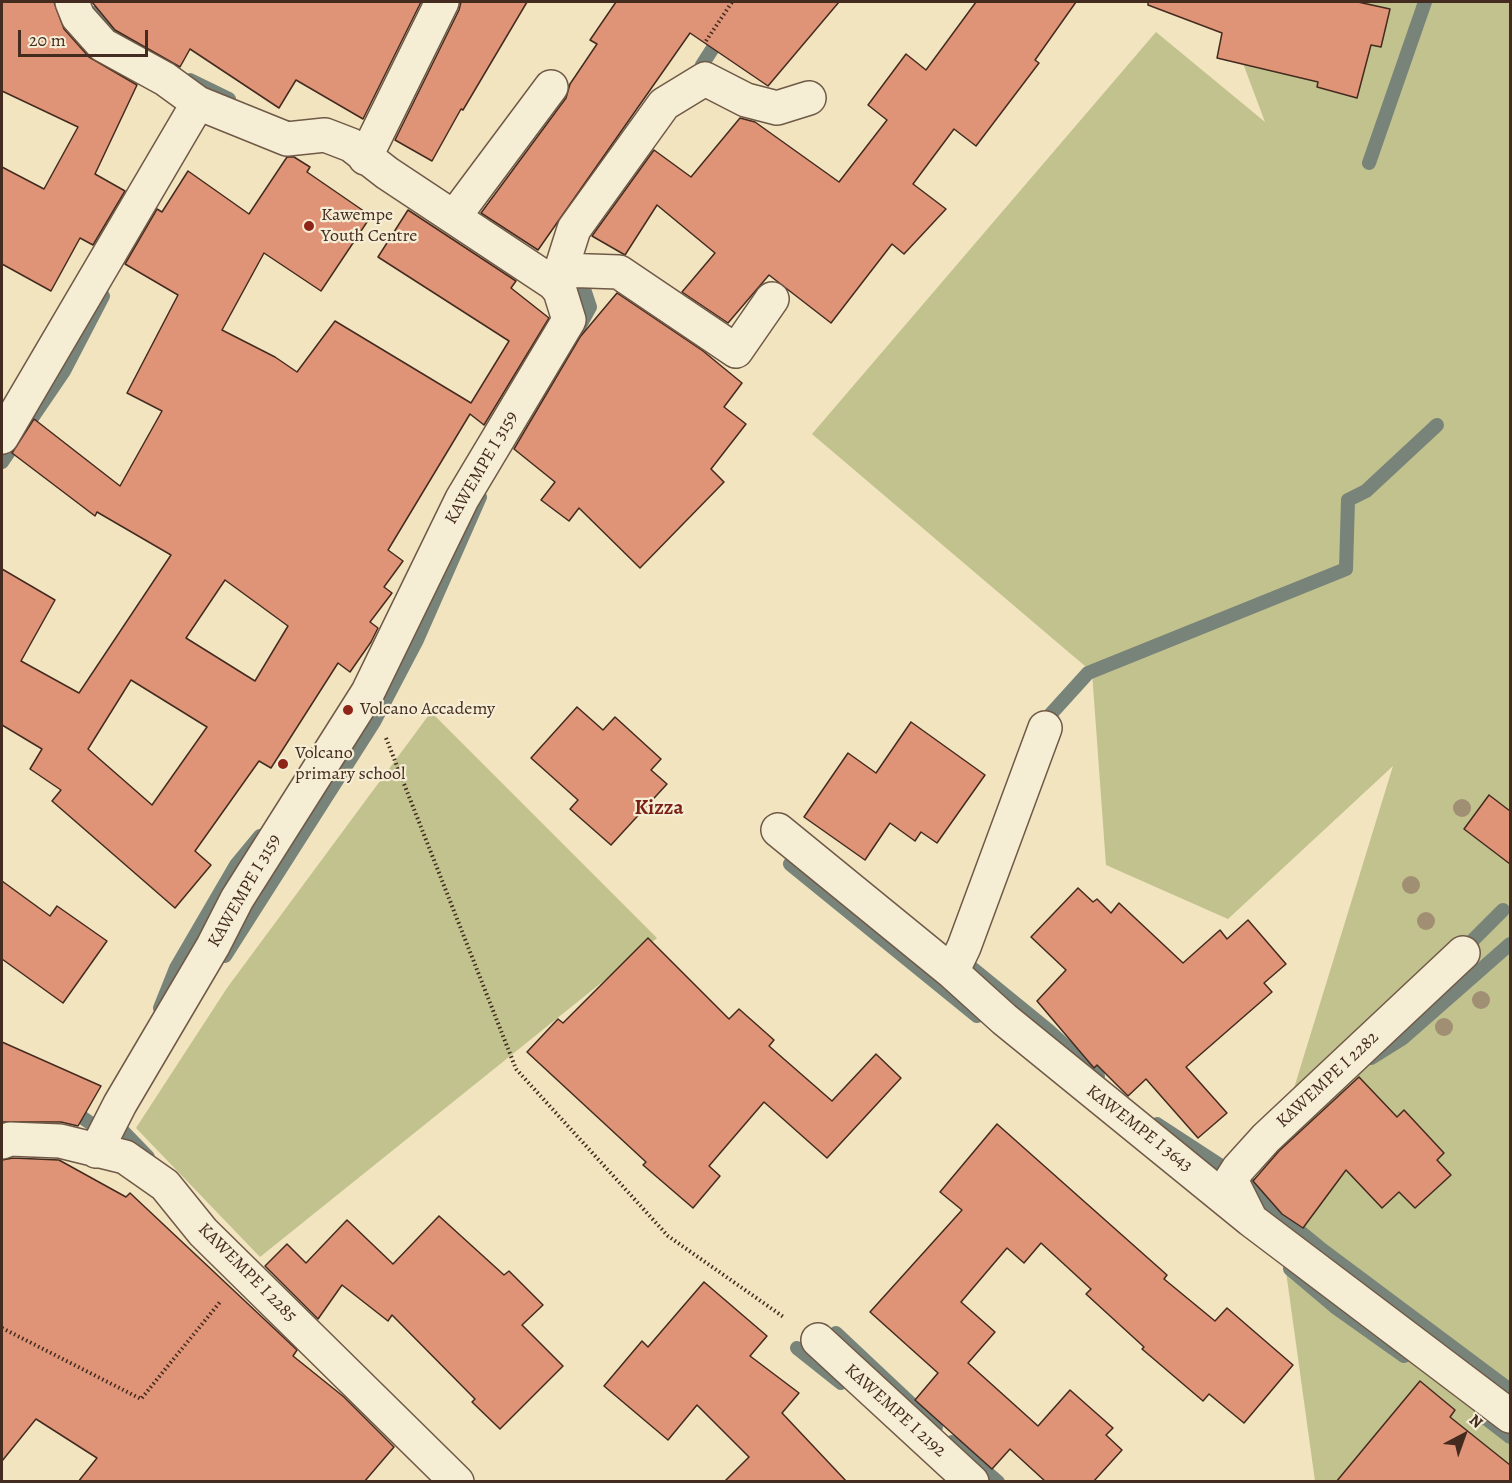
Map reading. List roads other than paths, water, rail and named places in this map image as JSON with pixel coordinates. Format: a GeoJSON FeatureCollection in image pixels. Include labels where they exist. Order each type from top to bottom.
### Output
{"type":"FeatureCollection","features":[{"type":"Feature","properties":{"kind":"street","name":"KAWEMPE I 3159"},"geometry":{"type":"LineString","coordinates":[[72,2],[78,17],[103,45],[165,79],[198,103],[286,139],[325,135],[351,145],[365,158],[454,218],[557,276],[570,320],[462,499],[368,692],[237,899],[213,946],[96,1151]]}},
{"type":"Feature","properties":{"kind":"street"},"geometry":{"type":"LineString","coordinates":[[365,158],[442,2]]}},
{"type":"Feature","properties":{"kind":"street"},"geometry":{"type":"LineString","coordinates":[[772,299],[736,351],[619,272],[557,276],[574,228],[664,105],[705,79],[746,100],[777,108],[809,98]]}},
{"type":"Feature","properties":{"kind":"street"},"geometry":{"type":"LineString","coordinates":[[454,218],[551,87]]}},
{"type":"Feature","properties":{"kind":"street"},"geometry":{"type":"LineString","coordinates":[[2,437],[198,103]]}},
{"type":"Feature","properties":{"kind":"street"},"geometry":{"type":"LineString","coordinates":[[952,972],[964,947],[1045,728]]}},
{"type":"Feature","properties":{"kind":"street","name":"KAWEMPE I 3643"},"geometry":{"type":"LineString","coordinates":[[778,830],[952,972],[1004,1019],[1251,1220],[1510,1416]]}},
{"type":"Feature","properties":{"kind":"street","name":"KAWEMPE I 2282"},"geometry":{"type":"LineString","coordinates":[[1251,1220],[1231,1180],[1238,1169],[1266,1138],[1462,953]]}},
{"type":"Feature","properties":{"kind":"street","name":"KAWEMPE I 2285"},"geometry":{"type":"LineString","coordinates":[[2,1142],[10,1139],[60,1141],[126,1157],[165,1185],[203,1232],[457,1482]]}},
{"type":"Feature","properties":{"kind":"street","name":"KAWEMPE I 2192"},"geometry":{"type":"LineString","coordinates":[[818,1340],[972,1482]]}},
{"type":"Feature","properties":{"kind":"waterway"},"geometry":{"type":"LineString","coordinates":[[1369,163],[1425,2]]}},
{"type":"Feature","properties":{"kind":"waterway"},"geometry":{"type":"LineString","coordinates":[[95,13],[140,50]]}},
{"type":"Feature","properties":{"kind":"waterway"},"geometry":{"type":"LineString","coordinates":[[698,81],[702,65],[722,34]]}},
{"type":"Feature","properties":{"kind":"waterway"},"geometry":{"type":"LineString","coordinates":[[78,53],[121,72]]}},
{"type":"Feature","properties":{"kind":"waterway"},"geometry":{"type":"LineString","coordinates":[[190,80],[229,99]]}},
{"type":"Feature","properties":{"kind":"waterway"},"geometry":{"type":"LineString","coordinates":[[572,275],[583,286],[590,307],[577,331]]}},
{"type":"Feature","properties":{"kind":"waterway"},"geometry":{"type":"LineString","coordinates":[[2,462],[64,371],[103,296]]}},
{"type":"Feature","properties":{"kind":"waterway"},"geometry":{"type":"LineString","coordinates":[[1039,727],[1088,673],[1346,569],[1348,500],[1366,491],[1437,425]]}},
{"type":"Feature","properties":{"kind":"waterway"},"geometry":{"type":"LineString","coordinates":[[225,956],[374,722],[417,640],[480,497]]}},
{"type":"Feature","properties":{"kind":"waterway"},"geometry":{"type":"LineString","coordinates":[[160,1008],[176,968],[236,865],[260,836]]}},
{"type":"Feature","properties":{"kind":"waterway"},"geometry":{"type":"LineString","coordinates":[[790,864],[977,1016]]}},
{"type":"Feature","properties":{"kind":"waterway"},"geometry":{"type":"LineString","coordinates":[[1460,953],[1503,910]]}},
{"type":"Feature","properties":{"kind":"waterway"},"geometry":{"type":"LineString","coordinates":[[1371,1058],[1403,1038],[1510,944]]}},
{"type":"Feature","properties":{"kind":"waterway"},"geometry":{"type":"LineString","coordinates":[[967,964],[1048,1030],[1098,1076]]}},
{"type":"Feature","properties":{"kind":"waterway"},"geometry":{"type":"LineString","coordinates":[[70,1109],[96,1127],[102,1117]]}},
{"type":"Feature","properties":{"kind":"waterway"},"geometry":{"type":"LineString","coordinates":[[123,1117],[118,1126],[148,1157]]}},
{"type":"Feature","properties":{"kind":"waterway"},"geometry":{"type":"LineString","coordinates":[[1157,1124],[1249,1184],[1282,1217],[1320,1248],[1510,1390]]}},
{"type":"Feature","properties":{"kind":"waterway"},"geometry":{"type":"LineString","coordinates":[[1290,1269],[1335,1307],[1404,1356]]}},
{"type":"Feature","properties":{"kind":"waterway"},"geometry":{"type":"LineString","coordinates":[[836,1333],[936,1427]]}},
{"type":"Feature","properties":{"kind":"waterway"},"geometry":{"type":"LineString","coordinates":[[797,1348],[841,1383]]}},
{"type":"Feature","properties":{"kind":"waterway"},"geometry":{"type":"LineString","coordinates":[[1488,1420],[1510,1437]]}},
{"type":"Feature","properties":{"kind":"waterway"},"geometry":{"type":"LineString","coordinates":[[952,1442],[998,1482]]}},
{"type":"Feature","properties":{"kind":"place","name":"Kawempe Youth Centre"},"geometry":{"type":"Point","coordinates":[309,226]}},
{"type":"Feature","properties":{"kind":"place","name":"Volcano Accademy"},"geometry":{"type":"Point","coordinates":[348,710]}},
{"type":"Feature","properties":{"kind":"place","name":"Volcano primary school"},"geometry":{"type":"Point","coordinates":[283,764]}},
{"type":"Feature","properties":{"kind":"district","name":"Kizza"},"geometry":{"type":"Point","coordinates":[659,809]}}]}
